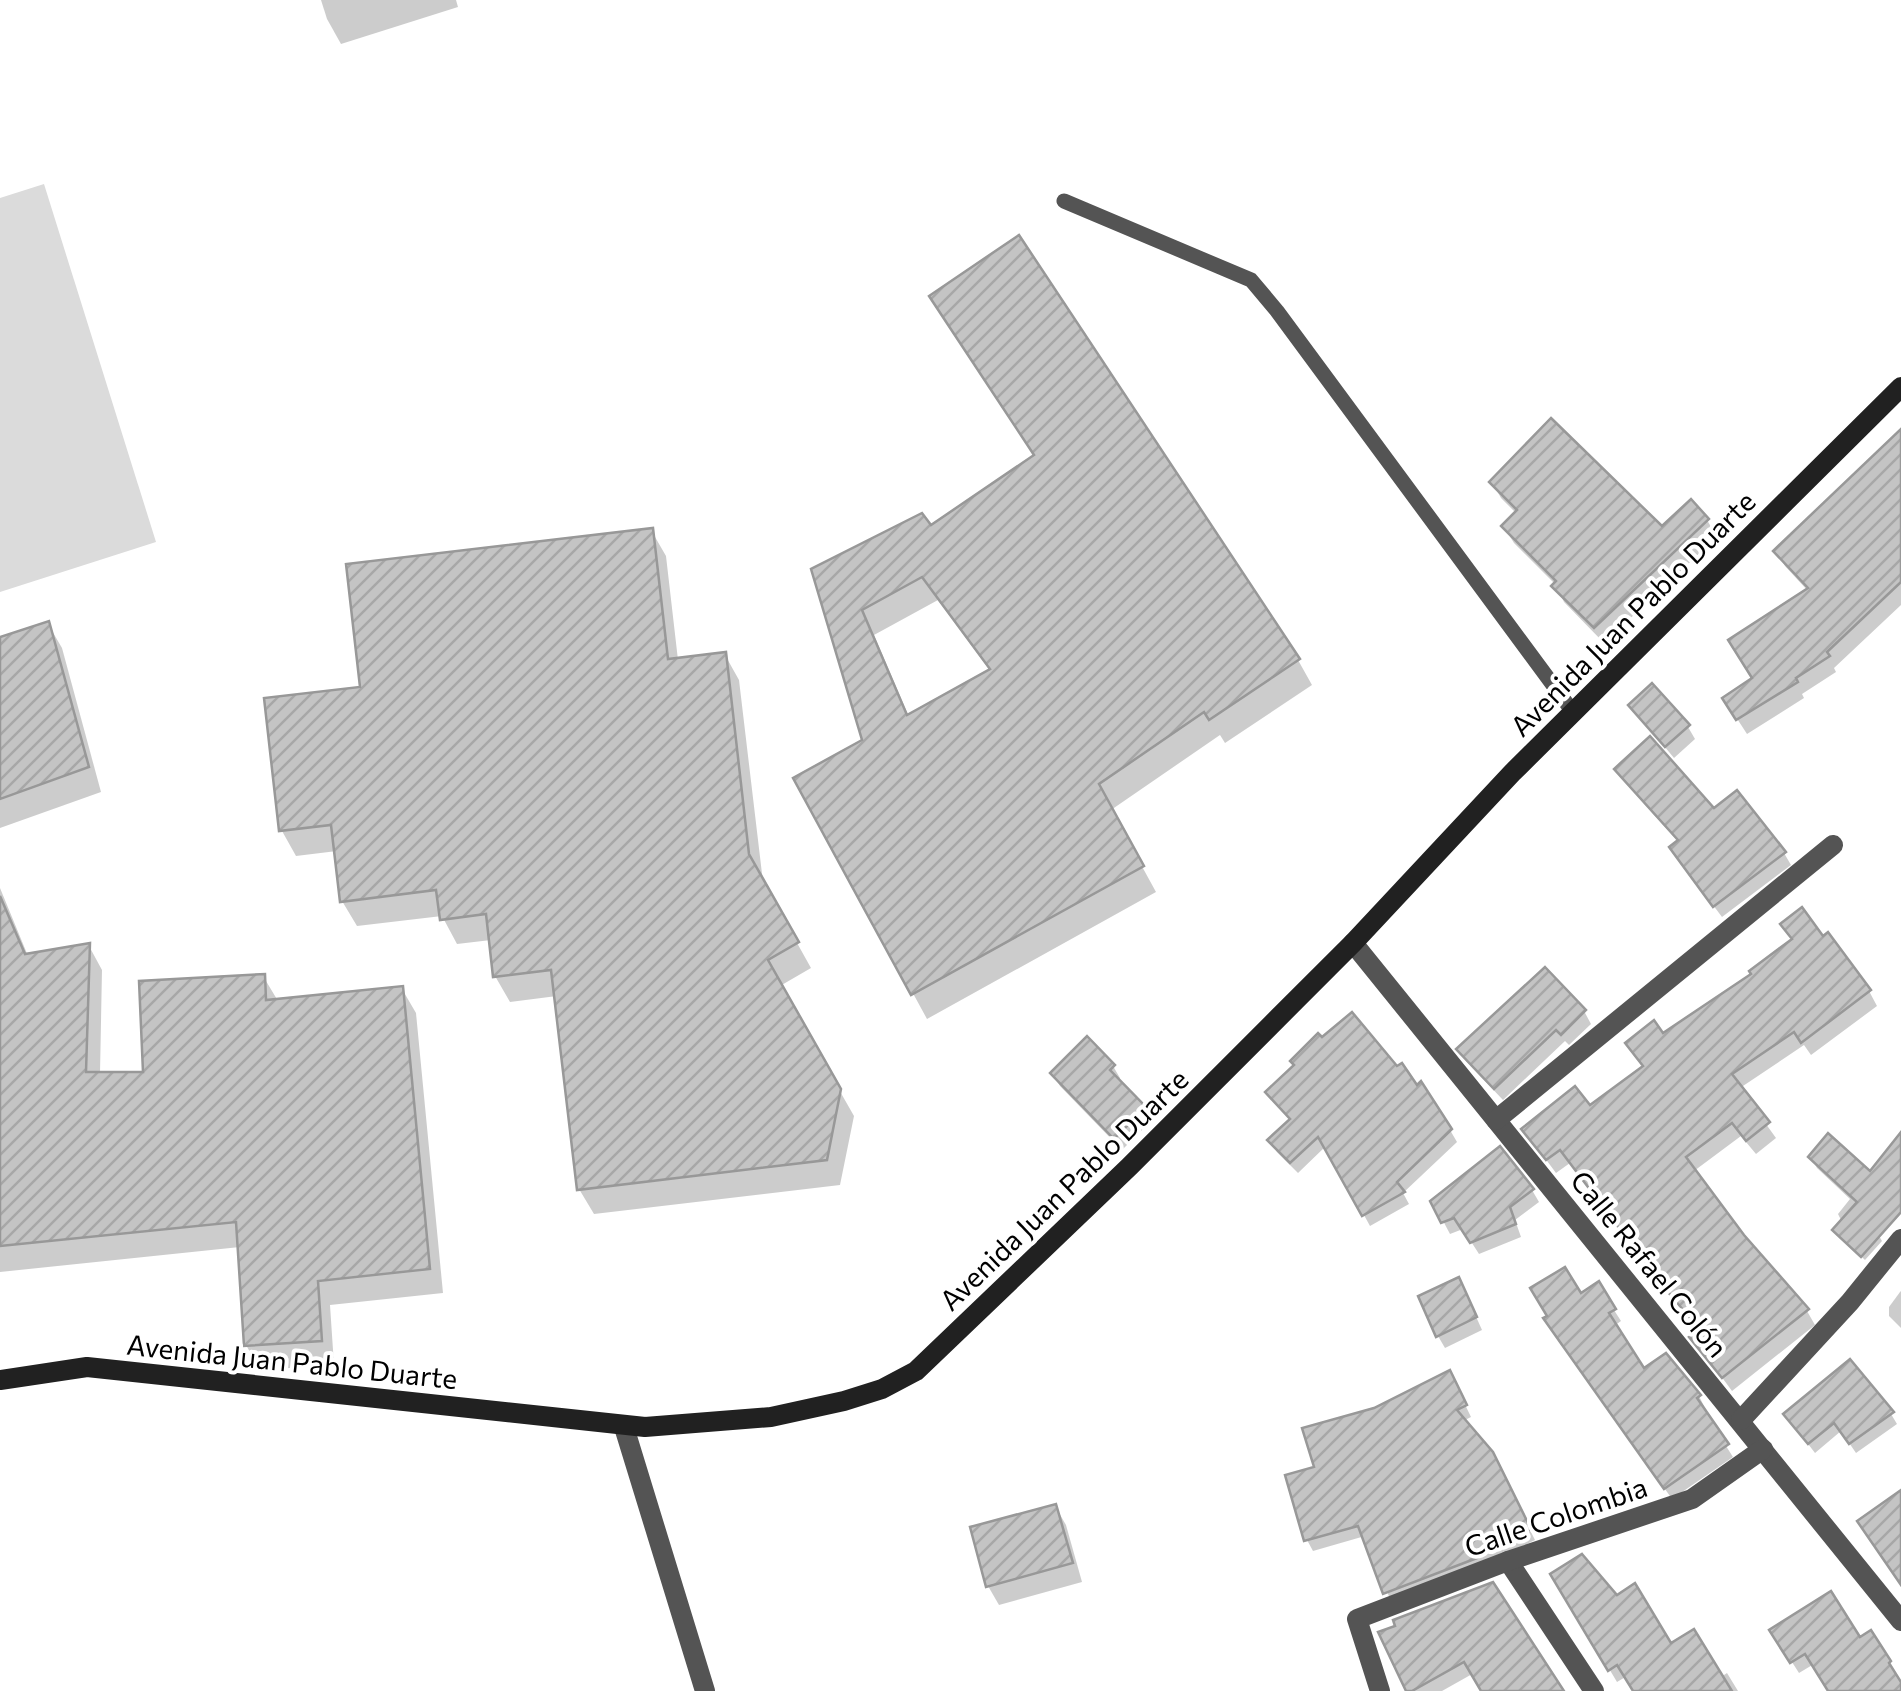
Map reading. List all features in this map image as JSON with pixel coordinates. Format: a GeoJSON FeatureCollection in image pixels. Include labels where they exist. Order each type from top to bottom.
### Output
{"type":"FeatureCollection","features":[{"type":"Feature","properties":{"kind":"main road","name":"Avenida Juan Pablo Duarte"},"geometry":{"type":"LineString","coordinates":[[0,1380],[86,1367],[624,1427],[771,1417],[882,1389],[916,1371],[1021,1273],[1352,943],[1573,712],[1901,387]]}},
{"type":"Feature","properties":{"kind":"street"},"geometry":{"type":"LineString","coordinates":[[1496,1120],[1833,845]]}},
{"type":"Feature","properties":{"kind":"street","name":"Calle Rafael Colón"},"geometry":{"type":"LineString","coordinates":[[1352,943],[1901,1621]]}},
{"type":"Feature","properties":{"kind":"street"},"geometry":{"type":"LineString","coordinates":[[1741,1420],[1850,1302],[1901,1238]]}},
{"type":"Feature","properties":{"kind":"street"},"geometry":{"type":"LineString","coordinates":[[624,1427],[706,1691]]}},
{"type":"Feature","properties":{"kind":"street","name":"Calle Colombia"},"geometry":{"type":"LineString","coordinates":[[1380,1691],[1356,1619],[1508,1561],[1692,1499],[1764,1449]]}},
{"type":"Feature","properties":{"kind":"street"},"geometry":{"type":"LineString","coordinates":[[1508,1561],[1594,1691]]}},
{"type":"Feature","properties":{"kind":"lane"},"geometry":{"type":"LineString","coordinates":[[1064,201],[1251,280],[1573,712]]}},
{"type":"Feature","properties":{"kind":"shaded area"},"geometry":{"type":"Polygon","coordinates":[[[44,184],[156,542],[0,592],[0,198],[44,184]]]}},
{"type":"Feature","properties":{"kind":"building"},"geometry":{"type":"Polygon","coordinates":[[[1019,235],[1300,659],[1209,720],[1204,712],[1099,784],[1144,866],[911,995],[793,778],[862,740],[811,569],[922,513],[931,525],[1034,455],[929,296],[1019,235]],[[922,577],[862,610],[907,715],[990,669],[922,577]]]}},
{"type":"Feature","properties":{"kind":"building"},"geometry":{"type":"Polygon","coordinates":[[[1551,418],[1662,526],[1691,499],[1709,519],[1594,628],[1551,586],[1556,581],[1501,526],[1517,510],[1489,482],[1551,418]]]}},
{"type":"Feature","properties":{"kind":"building"},"geometry":{"type":"Polygon","coordinates":[[[1901,429],[1901,582],[1827,652],[1830,656],[1796,678],[1798,682],[1736,720],[1722,698],[1752,678],[1728,640],[1808,588],[1773,551],[1901,429]]]}},
{"type":"Feature","properties":{"kind":"building"},"geometry":{"type":"Polygon","coordinates":[[[653,528],[668,659],[726,652],[749,854],[799,942],[768,960],[841,1089],[827,1160],[577,1190],[551,970],[493,977],[486,914],[440,920],[436,890],[340,902],[331,825],[279,831],[264,698],[360,687],[346,564],[653,528]]]}},
{"type":"Feature","properties":{"kind":"building"},"geometry":{"type":"Polygon","coordinates":[[[49,621],[89,767],[0,799],[0,637],[49,621]]]}},
{"type":"Feature","properties":{"kind":"building"},"geometry":{"type":"Polygon","coordinates":[[[1652,683],[1690,725],[1665,747],[1628,705],[1652,683]]]}},
{"type":"Feature","properties":{"kind":"building"},"geometry":{"type":"Polygon","coordinates":[[[1650,736],[1714,808],[1737,790],[1786,852],[1713,907],[1669,847],[1678,840],[1614,769],[1650,736]]]}},
{"type":"Feature","properties":{"kind":"building"},"geometry":{"type":"Polygon","coordinates":[[[0,896],[25,954],[90,943],[86,1072],[143,1072],[139,981],[265,974],[266,1000],[403,986],[430,1269],[318,1281],[322,1341],[244,1346],[236,1222],[0,1246],[0,896]]]}},
{"type":"Feature","properties":{"kind":"building"},"geometry":{"type":"Polygon","coordinates":[[[1802,907],[1823,936],[1828,932],[1871,990],[1801,1043],[1794,1032],[1732,1074],[1770,1122],[1746,1141],[1732,1123],[1686,1157],[1744,1235],[1809,1309],[1722,1378],[1689,1337],[1700,1330],[1560,1150],[1546,1160],[1521,1129],[1575,1086],[1590,1105],[1643,1066],[1625,1043],[1654,1020],[1663,1033],[1751,974],[1749,971],[1792,939],[1780,924],[1802,907]]]}},
{"type":"Feature","properties":{"kind":"building"},"geometry":{"type":"Polygon","coordinates":[[[1545,967],[1586,1010],[1561,1035],[1556,1030],[1494,1089],[1456,1049],[1545,967]]]}},
{"type":"Feature","properties":{"kind":"building"},"geometry":{"type":"Polygon","coordinates":[[[1352,1012],[1397,1066],[1402,1063],[1417,1085],[1421,1081],[1452,1129],[1397,1182],[1405,1192],[1362,1216],[1318,1137],[1290,1163],[1267,1140],[1290,1119],[1265,1092],[1294,1065],[1290,1061],[1318,1033],[1322,1037],[1352,1012]]]}},
{"type":"Feature","properties":{"kind":"building"},"geometry":{"type":"Polygon","coordinates":[[[1087,1036],[1115,1065],[1110,1070],[1146,1107],[1114,1139],[1050,1073],[1087,1036]]]}},
{"type":"Feature","properties":{"kind":"building"},"geometry":{"type":"Polygon","coordinates":[[[1901,1132],[1901,1212],[1861,1257],[1832,1230],[1857,1202],[1808,1157],[1828,1133],[1870,1171],[1901,1132]]]}},
{"type":"Feature","properties":{"kind":"building"},"geometry":{"type":"Polygon","coordinates":[[[1500,1146],[1534,1189],[1510,1207],[1516,1224],[1470,1243],[1454,1218],[1441,1223],[1430,1201],[1500,1146]]]}},
{"type":"Feature","properties":{"kind":"building"},"geometry":{"type":"Polygon","coordinates":[[[1565,1267],[1581,1293],[1599,1281],[1616,1309],[1609,1313],[1644,1368],[1666,1353],[1701,1395],[1697,1398],[1729,1444],[1664,1489],[1543,1318],[1547,1316],[1530,1288],[1565,1267]]]}},
{"type":"Feature","properties":{"kind":"building"},"geometry":{"type":"Polygon","coordinates":[[[1459,1277],[1477,1317],[1436,1337],[1418,1296],[1459,1277]]]}},
{"type":"Feature","properties":{"kind":"building"},"geometry":{"type":"Polygon","coordinates":[[[1850,1359],[1894,1412],[1849,1444],[1834,1423],[1808,1444],[1783,1414],[1850,1359]]]}},
{"type":"Feature","properties":{"kind":"building"},"geometry":{"type":"Polygon","coordinates":[[[1450,1370],[1467,1405],[1457,1410],[1493,1452],[1531,1529],[1477,1558],[1383,1594],[1358,1526],[1304,1541],[1285,1475],[1314,1467],[1302,1428],[1374,1408],[1450,1370]]]}},
{"type":"Feature","properties":{"kind":"building"},"geometry":{"type":"Polygon","coordinates":[[[1901,1490],[1901,1585],[1857,1521],[1901,1490]]]}},
{"type":"Feature","properties":{"kind":"building"},"geometry":{"type":"Polygon","coordinates":[[[1056,1504],[1073,1563],[986,1587],[970,1527],[1056,1504]]]}},
{"type":"Feature","properties":{"kind":"building"},"geometry":{"type":"Polygon","coordinates":[[[1582,1554],[1617,1595],[1635,1583],[1671,1643],[1694,1629],[1732,1691],[1633,1691],[1617,1665],[1608,1671],[1550,1574],[1582,1554]]]}},
{"type":"Feature","properties":{"kind":"building"},"geometry":{"type":"Polygon","coordinates":[[[1493,1582],[1564,1691],[1481,1691],[1464,1662],[1406,1691],[1378,1632],[1395,1626],[1393,1620],[1493,1582]]]}},
{"type":"Feature","properties":{"kind":"building"},"geometry":{"type":"Polygon","coordinates":[[[1831,1591],[1860,1637],[1871,1630],[1891,1661],[1901,1691],[1828,1691],[1805,1654],[1790,1663],[1769,1630],[1831,1591]]]}}]}
